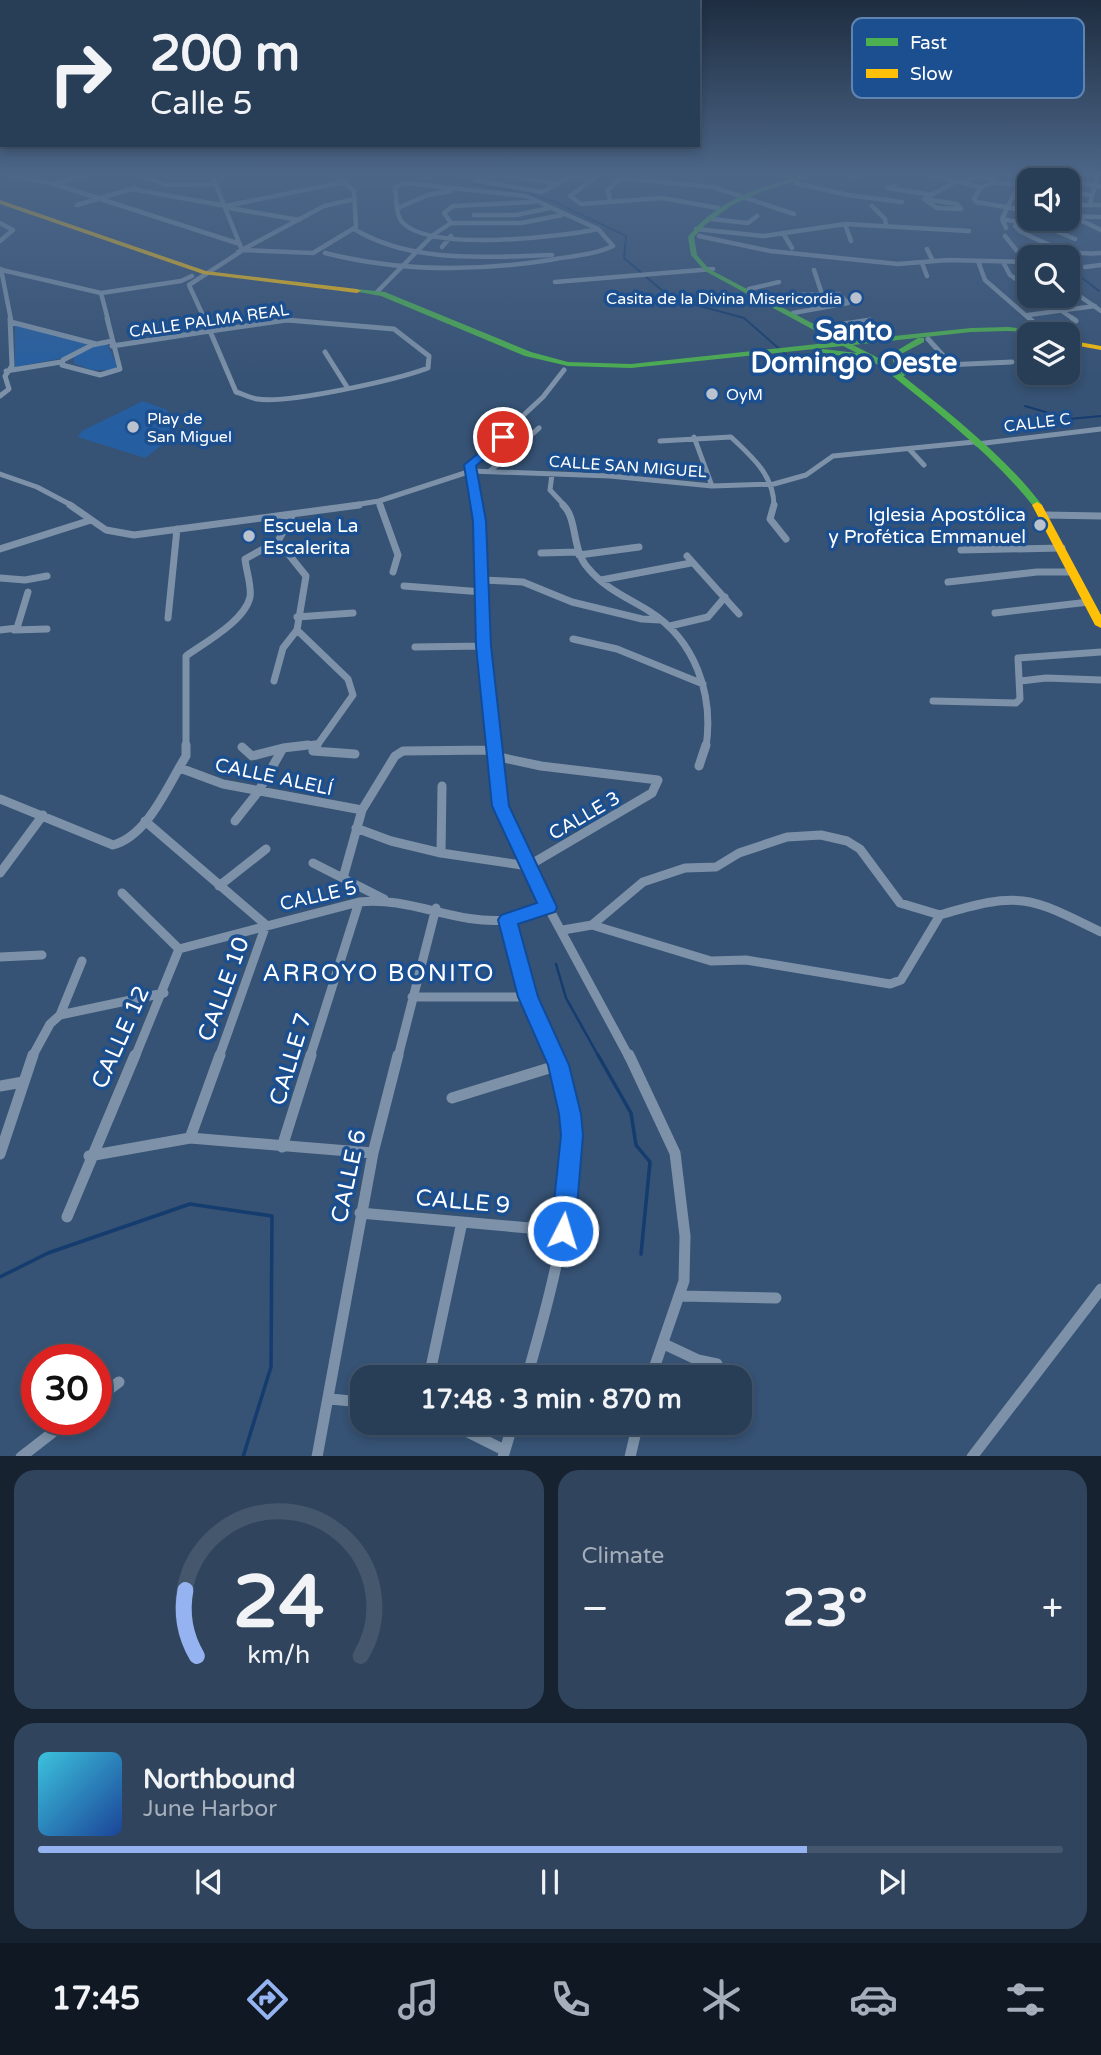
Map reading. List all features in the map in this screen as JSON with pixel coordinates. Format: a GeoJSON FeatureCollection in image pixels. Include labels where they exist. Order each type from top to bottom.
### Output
{"type":"FeatureCollection","features":[{"type":"Feature","properties":{"kind":"main road"},"geometry":{"type":"LineString","coordinates":[[104,243],[195,277],[373,298],[523,359],[564,370],[621,373],[878,339],[971,330],[1017,332]]}},
{"type":"Feature","properties":{"kind":"main road"},"geometry":{"type":"LineString","coordinates":[[691,243],[691,249],[710,270],[903,370],[945,414],[1028,492],[1045,515],[1101,625]]}},
{"type":"Feature","properties":{"kind":"main road"},"geometry":{"type":"LineString","coordinates":[[710,270],[821,329]]}},
{"type":"Feature","properties":{"kind":"main road"},"geometry":{"type":"LineString","coordinates":[[195,277],[379,293],[528,354],[568,365],[619,367],[823,351],[873,358]]}},
{"type":"Feature","properties":{"kind":"main road"},"geometry":{"type":"LineString","coordinates":[[809,347],[820,340],[821,329]]}},
{"type":"Feature","properties":{"kind":"main road"},"geometry":{"type":"LineString","coordinates":[[849,343],[977,335],[1017,336]]}},
{"type":"Feature","properties":{"kind":"main road"},"geometry":{"type":"LineString","coordinates":[[823,351],[849,343],[878,339]]}},
{"type":"Feature","properties":{"kind":"main road"},"geometry":{"type":"LineString","coordinates":[[903,370],[897,353],[924,340]]}},
{"type":"Feature","properties":{"kind":"main road"},"geometry":{"type":"LineString","coordinates":[[1080,342],[1101,346]]}},
{"type":"Feature","properties":{"kind":"main road"},"geometry":{"type":"LineString","coordinates":[[849,343],[873,358],[945,414]]}},
{"type":"Feature","properties":{"kind":"street"},"geometry":{"type":"LineString","coordinates":[[223,243],[240,249],[306,254],[331,243]]}},
{"type":"Feature","properties":{"kind":"street"},"geometry":{"type":"LineString","coordinates":[[238,243],[240,249]]}},
{"type":"Feature","properties":{"kind":"street"},"geometry":{"type":"LineString","coordinates":[[3,372],[12,366],[12,322],[1,269],[101,293],[195,277],[252,243]]}},
{"type":"Feature","properties":{"kind":"street"},"geometry":{"type":"LineString","coordinates":[[376,243],[418,251],[469,256],[576,255]]}},
{"type":"Feature","properties":{"kind":"street"},"geometry":{"type":"LineString","coordinates":[[379,293],[426,243]]}},
{"type":"Feature","properties":{"kind":"street"},"geometry":{"type":"LineString","coordinates":[[442,247],[445,243]]}},
{"type":"Feature","properties":{"kind":"street"},"geometry":{"type":"LineString","coordinates":[[325,253],[403,268],[457,272],[608,249],[613,245],[611,243]]}},
{"type":"Feature","properties":{"kind":"street"},"geometry":{"type":"LineString","coordinates":[[764,243],[789,253],[898,264],[933,261],[1017,262]]}},
{"type":"Feature","properties":{"kind":"street"},"geometry":{"type":"LineString","coordinates":[[789,243],[792,248]]}},
{"type":"Feature","properties":{"kind":"street"},"geometry":{"type":"LineString","coordinates":[[1044,243],[1066,254],[1101,253]]}},
{"type":"Feature","properties":{"kind":"street"},"geometry":{"type":"LineString","coordinates":[[926,249],[933,261]]}},
{"type":"Feature","properties":{"kind":"street"},"geometry":{"type":"LineString","coordinates":[[532,256],[540,260],[535,262]]}},
{"type":"Feature","properties":{"kind":"street"},"geometry":{"type":"LineString","coordinates":[[978,261],[985,280],[1036,322]]}},
{"type":"Feature","properties":{"kind":"street"},"geometry":{"type":"LineString","coordinates":[[1003,262],[1010,275],[1017,280]]}},
{"type":"Feature","properties":{"kind":"street"},"geometry":{"type":"LineString","coordinates":[[922,263],[927,276]]}},
{"type":"Feature","properties":{"kind":"street"},"geometry":{"type":"LineString","coordinates":[[1086,267],[1101,265]]}},
{"type":"Feature","properties":{"kind":"street"},"geometry":{"type":"LineString","coordinates":[[555,282],[710,270]]}},
{"type":"Feature","properties":{"kind":"street"},"geometry":{"type":"LineString","coordinates":[[814,270],[822,294]]}},
{"type":"Feature","properties":{"kind":"street"},"geometry":{"type":"LineString","coordinates":[[3,286],[26,276]]}},
{"type":"Feature","properties":{"kind":"street"},"geometry":{"type":"LineString","coordinates":[[195,277],[209,331],[236,392],[264,399],[346,387],[325,352]]}},
{"type":"Feature","properties":{"kind":"street"},"geometry":{"type":"LineString","coordinates":[[749,289],[779,282]]}},
{"type":"Feature","properties":{"kind":"street"},"geometry":{"type":"LineString","coordinates":[[61,362],[66,367],[94,375],[117,372],[121,366],[112,344],[101,293]]}},
{"type":"Feature","properties":{"kind":"street"},"geometry":{"type":"LineString","coordinates":[[766,300],[822,294],[842,295],[848,303],[793,313]]}},
{"type":"Feature","properties":{"kind":"street"},"geometry":{"type":"LineString","coordinates":[[1080,296],[1101,311]]}},
{"type":"Feature","properties":{"kind":"street"},"geometry":{"type":"LineString","coordinates":[[1028,315],[1095,306]]}},
{"type":"Feature","properties":{"kind":"street"},"geometry":{"type":"LineString","coordinates":[[1058,308],[1076,321]]}},
{"type":"Feature","properties":{"kind":"street","name":"CALLE PALMA REAL"},"geometry":{"type":"LineString","coordinates":[[96,344],[282,320],[394,329],[429,356],[428,368],[401,378],[346,387]]}},
{"type":"Feature","properties":{"kind":"street"},"geometry":{"type":"LineString","coordinates":[[821,329],[870,320]]}},
{"type":"Feature","properties":{"kind":"street"},"geometry":{"type":"LineString","coordinates":[[12,322],[96,344]]}},
{"type":"Feature","properties":{"kind":"street"},"geometry":{"type":"LineString","coordinates":[[924,340],[949,362]]}},
{"type":"Feature","properties":{"kind":"street"},"geometry":{"type":"LineString","coordinates":[[3,372],[61,362],[96,344]]}},
{"type":"Feature","properties":{"kind":"street"},"geometry":{"type":"LineString","coordinates":[[903,370],[949,362],[1012,362]]}},
{"type":"Feature","properties":{"kind":"street"},"geometry":{"type":"LineString","coordinates":[[564,370],[543,397],[503,437],[473,460],[471,471],[479,521],[484,646],[493,753],[501,806],[528,866],[612,1020],[675,1153],[686,1257],[681,1296],[656,1365]]}},
{"type":"Feature","properties":{"kind":"street"},"geometry":{"type":"LineString","coordinates":[[0,396],[9,390],[3,372]]}},
{"type":"Feature","properties":{"kind":"street"},"geometry":{"type":"LineString","coordinates":[[490,471],[539,428]]}},
{"type":"Feature","properties":{"kind":"street","name":"CALLE C"},"geometry":{"type":"LineString","coordinates":[[975,443],[1101,429]]}},
{"type":"Feature","properties":{"kind":"street"},"geometry":{"type":"LineString","coordinates":[[694,437],[712,486]]}},
{"type":"Feature","properties":{"kind":"street"},"geometry":{"type":"LineString","coordinates":[[660,441],[731,437],[774,484],[776,502],[770,519],[786,539]]}},
{"type":"Feature","properties":{"kind":"street","name":"CALLE SAN MIGUEL"},"geometry":{"type":"LineString","coordinates":[[0,474],[37,487],[119,534],[292,516],[379,501],[471,471],[610,476],[712,486],[774,484],[806,475],[833,456],[975,443]]}},
{"type":"Feature","properties":{"kind":"street"},"geometry":{"type":"LineString","coordinates":[[910,450],[924,465]]}},
{"type":"Feature","properties":{"kind":"street"},"geometry":{"type":"LineString","coordinates":[[552,474],[550,490],[571,515],[578,553],[601,580],[670,626],[686,645],[703,684],[709,706],[705,752],[699,766]]}},
{"type":"Feature","properties":{"kind":"street"},"geometry":{"type":"LineString","coordinates":[[379,501],[398,555],[393,572]]}},
{"type":"Feature","properties":{"kind":"street"},"geometry":{"type":"LineString","coordinates":[[1045,515],[1101,516]]}},
{"type":"Feature","properties":{"kind":"street"},"geometry":{"type":"LineString","coordinates":[[2,803],[43,815],[113,845],[121,845],[145,821],[186,756],[187,656],[236,619],[250,597],[246,559],[278,541],[292,516]]}},
{"type":"Feature","properties":{"kind":"street"},"geometry":{"type":"LineString","coordinates":[[0,549],[91,520]]}},
{"type":"Feature","properties":{"kind":"street"},"geometry":{"type":"LineString","coordinates":[[168,618],[177,529]]}},
{"type":"Feature","properties":{"kind":"street"},"geometry":{"type":"LineString","coordinates":[[274,681],[283,648],[297,630],[297,617],[306,576],[278,541]]}},
{"type":"Feature","properties":{"kind":"street"},"geometry":{"type":"LineString","coordinates":[[541,553],[578,553],[639,547]]}},
{"type":"Feature","properties":{"kind":"street"},"geometry":{"type":"LineString","coordinates":[[961,550],[1062,548]]}},
{"type":"Feature","properties":{"kind":"street"},"geometry":{"type":"LineString","coordinates":[[601,580],[689,559],[739,614]]}},
{"type":"Feature","properties":{"kind":"street"},"geometry":{"type":"LineString","coordinates":[[948,582],[1037,572],[1073,572]]}},
{"type":"Feature","properties":{"kind":"street"},"geometry":{"type":"LineString","coordinates":[[0,578],[25,580],[47,576]]}},
{"type":"Feature","properties":{"kind":"street"},"geometry":{"type":"LineString","coordinates":[[482,580],[523,582],[580,604],[642,619],[660,620]]}},
{"type":"Feature","properties":{"kind":"street"},"geometry":{"type":"LineString","coordinates":[[404,586],[483,592]]}},
{"type":"Feature","properties":{"kind":"street"},"geometry":{"type":"LineString","coordinates":[[14,630],[28,592]]}},
{"type":"Feature","properties":{"kind":"street"},"geometry":{"type":"LineString","coordinates":[[670,626],[708,617],[725,597]]}},
{"type":"Feature","properties":{"kind":"street"},"geometry":{"type":"LineString","coordinates":[[995,614],[1089,602]]}},
{"type":"Feature","properties":{"kind":"street"},"geometry":{"type":"LineString","coordinates":[[297,617],[352,613]]}},
{"type":"Feature","properties":{"kind":"street"},"geometry":{"type":"LineString","coordinates":[[0,630],[47,629]]}},
{"type":"Feature","properties":{"kind":"street"},"geometry":{"type":"LineString","coordinates":[[297,630],[348,679],[353,695],[315,744],[313,751],[355,754]]}},
{"type":"Feature","properties":{"kind":"street"},"geometry":{"type":"LineString","coordinates":[[573,639],[617,649],[703,684]]}},
{"type":"Feature","properties":{"kind":"street"},"geometry":{"type":"LineString","coordinates":[[415,647],[484,646]]}},
{"type":"Feature","properties":{"kind":"street"},"geometry":{"type":"LineString","coordinates":[[933,701],[1016,703],[1020,699],[1021,681],[1016,663],[1018,658],[1101,652]]}},
{"type":"Feature","properties":{"kind":"street"},"geometry":{"type":"LineString","coordinates":[[1021,681],[1046,677],[1101,680]]}},
{"type":"Feature","properties":{"kind":"street"},"geometry":{"type":"LineString","coordinates":[[242,747],[252,756],[315,744]]}},
{"type":"Feature","properties":{"kind":"street"},"geometry":{"type":"LineString","coordinates":[[235,821],[258,792],[283,748]]}},
{"type":"Feature","properties":{"kind":"street"},"geometry":{"type":"LineString","coordinates":[[343,878],[362,810],[395,756],[402,751],[493,753]]}},
{"type":"Feature","properties":{"kind":"street","name":"CALLE 3"},"geometry":{"type":"LineString","coordinates":[[493,753],[541,766],[658,780],[658,786],[652,793],[528,866]]}},
{"type":"Feature","properties":{"kind":"street","name":"CALLE ALELÍ"},"geometry":{"type":"LineString","coordinates":[[180,768],[223,784],[362,810]]}},
{"type":"Feature","properties":{"kind":"street"},"geometry":{"type":"LineString","coordinates":[[441,853],[442,786]]}},
{"type":"Feature","properties":{"kind":"street"},"geometry":{"type":"LineString","coordinates":[[0,873],[43,815]]}},
{"type":"Feature","properties":{"kind":"street","name":"CALLE 10"},"geometry":{"type":"LineString","coordinates":[[145,821],[266,925],[190,1138]]}},
{"type":"Feature","properties":{"kind":"street"},"geometry":{"type":"LineString","coordinates":[[356,828],[391,841],[441,853],[528,866]]}},
{"type":"Feature","properties":{"kind":"street"},"geometry":{"type":"LineString","coordinates":[[592,925],[643,882],[685,867],[716,867],[738,853],[787,837],[821,835],[838,838],[859,849],[900,904],[940,915],[996,898],[1019,897],[1044,903],[1101,932]]}},
{"type":"Feature","properties":{"kind":"street"},"geometry":{"type":"LineString","coordinates":[[219,886],[266,849]]}},
{"type":"Feature","properties":{"kind":"street"},"geometry":{"type":"LineString","coordinates":[[313,863],[384,899]]}},
{"type":"Feature","properties":{"kind":"street"},"geometry":{"type":"LineString","coordinates":[[122,893],[179,949]]}},
{"type":"Feature","properties":{"kind":"street","name":"CALLE 5"},"geometry":{"type":"LineString","coordinates":[[179,949],[359,902],[384,899],[487,920],[508,920],[548,907]]}},
{"type":"Feature","properties":{"kind":"street","name":"CALLE 7"},"geometry":{"type":"LineString","coordinates":[[282,1147],[359,902]]}},
{"type":"Feature","properties":{"kind":"street","name":"CALLE 6"},"geometry":{"type":"LineString","coordinates":[[317,1456],[330,1399],[360,1213],[373,1153],[436,908]]}},
{"type":"Feature","properties":{"kind":"street"},"geometry":{"type":"LineString","coordinates":[[563,930],[592,925],[711,961],[746,960],[890,984],[901,980],[940,915]]}},
{"type":"Feature","properties":{"kind":"street"},"geometry":{"type":"LineString","coordinates":[[508,920],[528,997],[559,1065],[572,1135],[561,1254],[530,1365]]}},
{"type":"Feature","properties":{"kind":"street","name":"CALLE 12"},"geometry":{"type":"LineString","coordinates":[[67,1217],[89,1156],[163,992],[179,949]]}},
{"type":"Feature","properties":{"kind":"street"},"geometry":{"type":"LineString","coordinates":[[0,957],[42,955]]}},
{"type":"Feature","properties":{"kind":"street"},"geometry":{"type":"LineString","coordinates":[[0,1154],[23,1082],[45,1029],[56,1017],[82,961]]}},
{"type":"Feature","properties":{"kind":"street"},"geometry":{"type":"LineString","coordinates":[[56,1017],[163,992]]}},
{"type":"Feature","properties":{"kind":"street"},"geometry":{"type":"LineString","coordinates":[[412,997],[528,997]]}},
{"type":"Feature","properties":{"kind":"street"},"geometry":{"type":"LineString","coordinates":[[452,1098],[559,1065]]}},
{"type":"Feature","properties":{"kind":"street"},"geometry":{"type":"LineString","coordinates":[[0,1086],[23,1082]]}},
{"type":"Feature","properties":{"kind":"street"},"geometry":{"type":"LineString","coordinates":[[89,1156],[190,1138],[373,1153]]}},
{"type":"Feature","properties":{"kind":"street","name":"CALLE 9"},"geometry":{"type":"LineString","coordinates":[[360,1213],[563,1231]]}},
{"type":"Feature","properties":{"kind":"street"},"geometry":{"type":"LineString","coordinates":[[432,1365],[462,1222]]}},
{"type":"Feature","properties":{"kind":"street"},"geometry":{"type":"LineString","coordinates":[[973,1456],[1101,1289]]}},
{"type":"Feature","properties":{"kind":"street"},"geometry":{"type":"LineString","coordinates":[[681,1296],[776,1298]]}},
{"type":"Feature","properties":{"kind":"street"},"geometry":{"type":"LineString","coordinates":[[664,1343],[698,1360],[717,1364]]}},
{"type":"Feature","properties":{"kind":"street"},"geometry":{"type":"LineString","coordinates":[[112,1387],[119,1382]]}},
{"type":"Feature","properties":{"kind":"street"},"geometry":{"type":"LineString","coordinates":[[330,1399],[350,1401]]}},
{"type":"Feature","properties":{"kind":"street"},"geometry":{"type":"LineString","coordinates":[[22,1456],[49,1435]]}},
{"type":"Feature","properties":{"kind":"street"},"geometry":{"type":"LineString","coordinates":[[471,1435],[503,1453],[509,1435]]}},
{"type":"Feature","properties":{"kind":"street"},"geometry":{"type":"LineString","coordinates":[[630,1456],[635,1435]]}},
{"type":"Feature","properties":{"kind":"shaded area"},"geometry":{"type":"Polygon","coordinates":[[[15,325],[87,344],[63,358],[15,367],[15,325]]]}},
{"type":"Feature","properties":{"kind":"shaded area"},"geometry":{"type":"Polygon","coordinates":[[[107,344],[117,365],[115,370],[92,370],[75,364],[73,357],[85,349],[107,344]]]}},
{"type":"Feature","properties":{"kind":"shaded area","name":"Play de San Miguel"},"geometry":{"type":"Polygon","coordinates":[[[143,401],[167,410],[176,423],[166,442],[145,458],[78,437],[82,431],[143,401]]]}},
{"type":"Feature","properties":{"kind":"waterway"},"geometry":{"type":"LineString","coordinates":[[625,243],[624,258],[671,298],[744,318],[801,368]]}},
{"type":"Feature","properties":{"kind":"waterway"},"geometry":{"type":"LineString","coordinates":[[1080,276],[1099,291]]}},
{"type":"Feature","properties":{"kind":"waterway"},"geometry":{"type":"LineString","coordinates":[[1025,406],[1069,419],[1101,416]]}},
{"type":"Feature","properties":{"kind":"waterway"},"geometry":{"type":"LineString","coordinates":[[556,964],[566,998],[599,1057]]}},
{"type":"Feature","properties":{"kind":"waterway"},"geometry":{"type":"LineString","coordinates":[[598,1055],[631,1113],[636,1145],[650,1162],[641,1254]]}},
{"type":"Feature","properties":{"kind":"waterway"},"geometry":{"type":"LineString","coordinates":[[0,1277],[48,1253],[190,1204],[272,1216],[271,1367],[243,1456]]}},
{"type":"Feature","properties":{"kind":"traffic: fast"},"geometry":{"type":"LineString","coordinates":[[692,243],[694,255],[707,270],[883,364],[945,414],[1021,485],[1037,505]]}},
{"type":"Feature","properties":{"kind":"traffic: fast"},"geometry":{"type":"LineString","coordinates":[[357,291],[382,294],[528,354],[568,364],[631,366],[971,330],[1017,330]]}},
{"type":"Feature","properties":{"kind":"traffic: fast"},"geometry":{"type":"LineString","coordinates":[[905,374],[897,361],[897,353],[921,340]]}},
{"type":"Feature","properties":{"kind":"traffic: fast"},"geometry":{"type":"LineString","coordinates":[[823,351],[873,358]]}},
{"type":"Feature","properties":{"kind":"traffic: slow"},"geometry":{"type":"LineString","coordinates":[[118,243],[205,273],[357,291]]}},
{"type":"Feature","properties":{"kind":"traffic: slow"},"geometry":{"type":"LineString","coordinates":[[1080,344],[1101,348]]}},
{"type":"Feature","properties":{"kind":"traffic: slow"},"geometry":{"type":"LineString","coordinates":[[1037,505],[1101,625]]}},
{"type":"Feature","properties":{"kind":"place","name":"Casita de la Divina Misericordia"},"geometry":{"type":"Point","coordinates":[856,298]}},
{"type":"Feature","properties":{"kind":"place","name":"OyM"},"geometry":{"type":"Point","coordinates":[712,394]}},
{"type":"Feature","properties":{"kind":"place","name":"Play de San Miguel"},"geometry":{"type":"Point","coordinates":[133,427]}},
{"type":"Feature","properties":{"kind":"place","name":"Iglesia Apostólica y Profética Emmanuel"},"geometry":{"type":"Point","coordinates":[1040,525]}},
{"type":"Feature","properties":{"kind":"place","name":"Escuela La Escalerita"},"geometry":{"type":"Point","coordinates":[249,536]}},
{"type":"Feature","properties":{"kind":"district","name":"Santo Domingo Oeste"},"geometry":{"type":"Point","coordinates":[854,346]}},
{"type":"Feature","properties":{"kind":"district","name":"ARROYO BONITO"},"geometry":{"type":"Point","coordinates":[379,973]}},
{"type":"Feature","properties":{"kind":"route"},"geometry":{"type":"LineString","coordinates":[[503,437],[470,465],[479,521],[484,646],[501,806],[548,907],[508,920],[528,997],[559,1065],[570,1114],[572,1135],[563,1231]]}}]}
